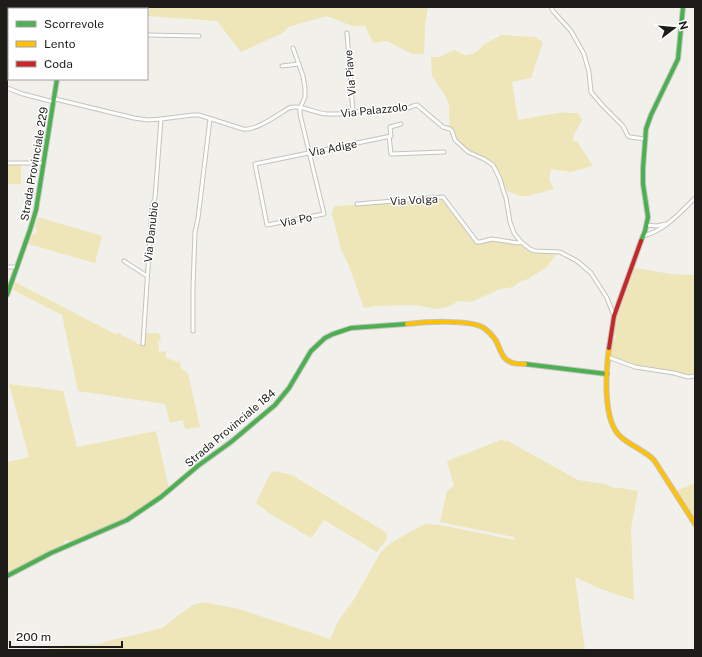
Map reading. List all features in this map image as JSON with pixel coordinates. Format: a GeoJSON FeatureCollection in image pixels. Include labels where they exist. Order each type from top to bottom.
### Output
{"type":"FeatureCollection","features":[{"type":"Feature","properties":{"kind":"street"},"geometry":{"type":"LineString","coordinates":[[551,7],[571,31],[584,54],[589,72],[591,92],[602,106],[623,126],[628,136],[645,139]]}},
{"type":"Feature","properties":{"kind":"street"},"geometry":{"type":"LineString","coordinates":[[684,7],[678,59],[647,124],[642,168],[647,211],[647,225],[611,327],[607,374],[607,400],[609,415],[614,429],[618,434],[645,452],[654,460],[695,524]]}},
{"type":"Feature","properties":{"kind":"street","name":"Via Piave"},"geometry":{"type":"LineString","coordinates":[[347,33],[353,112]]}},
{"type":"Feature","properties":{"kind":"street"},"geometry":{"type":"LineString","coordinates":[[148,35],[199,36]]}},
{"type":"Feature","properties":{"kind":"street"},"geometry":{"type":"LineString","coordinates":[[293,48],[306,88],[305,96],[300,108],[300,114],[309,152]]}},
{"type":"Feature","properties":{"kind":"street"},"geometry":{"type":"LineString","coordinates":[[282,66],[299,64]]}},
{"type":"Feature","properties":{"kind":"street","name":"Strada Provinciale 229"},"geometry":{"type":"LineString","coordinates":[[7,296],[34,216],[57,80]]}},
{"type":"Feature","properties":{"kind":"street"},"geometry":{"type":"LineString","coordinates":[[7,88],[23,94],[134,118],[148,120],[193,114],[247,130],[255,128],[289,108],[300,108]]}},
{"type":"Feature","properties":{"kind":"street","name":"Via Palazzolo"},"geometry":{"type":"LineString","coordinates":[[300,108],[319,114],[338,115],[353,112],[410,108],[417,105],[443,127],[450,129],[455,140],[468,152],[493,165],[500,179],[506,198],[510,222],[514,233],[521,242]]}},
{"type":"Feature","properties":{"kind":"street","name":"Via Danubio"},"geometry":{"type":"LineString","coordinates":[[143,344],[152,207],[155,198],[161,119]]}},
{"type":"Feature","properties":{"kind":"street"},"geometry":{"type":"LineString","coordinates":[[193,331],[195,232],[210,119]]}},
{"type":"Feature","properties":{"kind":"street"},"geometry":{"type":"LineString","coordinates":[[401,124],[390,127],[391,136],[389,136],[391,154],[444,152]]}},
{"type":"Feature","properties":{"kind":"street","name":"Via Adige"},"geometry":{"type":"LineString","coordinates":[[267,226],[255,164],[389,136]]}},
{"type":"Feature","properties":{"kind":"street","name":"Via Po"},"geometry":{"type":"LineString","coordinates":[[267,226],[324,214],[309,152]]}},
{"type":"Feature","properties":{"kind":"street"},"geometry":{"type":"LineString","coordinates":[[7,163],[44,163]]}},
{"type":"Feature","properties":{"kind":"street","name":"Via Volga"},"geometry":{"type":"LineString","coordinates":[[357,204],[443,197],[478,242],[492,239],[518,243],[521,242]]}},
{"type":"Feature","properties":{"kind":"street"},"geometry":{"type":"LineString","coordinates":[[643,236],[654,233],[675,218],[695,198]]}},
{"type":"Feature","properties":{"kind":"street"},"geometry":{"type":"LineString","coordinates":[[647,225],[656,226],[668,223]]}},
{"type":"Feature","properties":{"kind":"street"},"geometry":{"type":"LineString","coordinates":[[521,242],[535,251],[560,252],[577,261],[591,273],[607,298],[614,316]]}},
{"type":"Feature","properties":{"kind":"street"},"geometry":{"type":"LineString","coordinates":[[124,261],[147,276]]}},
{"type":"Feature","properties":{"kind":"street"},"geometry":{"type":"LineString","coordinates":[[7,267],[17,267]]}},
{"type":"Feature","properties":{"kind":"street","name":"Strada Provinciale 184"},"geometry":{"type":"LineString","coordinates":[[7,576],[51,552],[126,520],[161,497],[275,405],[289,388],[311,351],[325,338],[333,334],[357,327],[425,322],[471,323],[482,327],[490,333],[496,340],[501,354],[508,361],[513,363],[607,374]]}},
{"type":"Feature","properties":{"kind":"street"},"geometry":{"type":"LineString","coordinates":[[608,357],[636,367],[674,373],[688,377],[695,376]]}},
{"type":"Feature","properties":{"kind":"shaded area"},"geometry":{"type":"Polygon","coordinates":[[[428,7],[425,25],[424,54],[412,54],[387,41],[373,43],[365,26],[352,26],[327,16],[288,27],[283,33],[241,52],[217,21],[148,16],[148,8],[116,8],[428,7]]]}},
{"type":"Feature","properties":{"kind":"shaded area"},"geometry":{"type":"Polygon","coordinates":[[[501,35],[535,37],[543,42],[531,78],[512,82],[518,120],[564,112],[578,113],[582,120],[573,137],[574,142],[577,141],[593,166],[571,172],[551,169],[549,179],[554,189],[528,196],[520,196],[505,190],[495,165],[467,150],[456,138],[453,131],[448,127],[450,122],[449,104],[432,76],[431,57],[439,57],[455,50],[464,55],[472,54],[479,50],[483,45],[501,35]]]}},
{"type":"Feature","properties":{"kind":"shaded area"},"geometry":{"type":"Polygon","coordinates":[[[7,165],[21,165],[21,184],[7,184],[7,165]]]}},
{"type":"Feature","properties":{"kind":"shaded area"},"geometry":{"type":"Polygon","coordinates":[[[442,199],[478,244],[492,241],[522,244],[533,252],[556,254],[547,267],[528,279],[521,281],[513,287],[500,289],[471,302],[459,301],[447,307],[438,309],[412,305],[374,306],[364,308],[349,266],[341,249],[332,214],[335,206],[442,199]]]}},
{"type":"Feature","properties":{"kind":"shaded area"},"geometry":{"type":"Polygon","coordinates":[[[38,217],[102,236],[95,263],[28,244],[32,235],[37,231],[35,226],[38,217]]]}},
{"type":"Feature","properties":{"kind":"shaded area"},"geometry":{"type":"Polygon","coordinates":[[[635,268],[671,274],[695,275],[695,374],[686,375],[679,372],[637,365],[611,356],[612,339],[616,338],[616,335],[612,336],[614,323],[616,323],[616,319],[635,268]]]}},
{"type":"Feature","properties":{"kind":"shaded area"},"geometry":{"type":"Polygon","coordinates":[[[15,282],[117,335],[118,332],[144,347],[146,333],[159,333],[161,340],[158,341],[159,352],[166,351],[166,358],[181,363],[180,368],[188,373],[200,427],[186,429],[183,420],[170,423],[165,404],[78,391],[62,315],[13,290],[15,282]]]}},
{"type":"Feature","properties":{"kind":"shaded area"},"geometry":{"type":"Polygon","coordinates":[[[9,384],[63,391],[77,447],[156,431],[169,489],[126,518],[71,542],[68,540],[64,541],[63,545],[7,574],[7,462],[29,457],[9,384]]]}},
{"type":"Feature","properties":{"kind":"shaded area"},"geometry":{"type":"Polygon","coordinates":[[[503,439],[504,443],[506,440],[578,480],[606,484],[614,488],[638,491],[631,529],[634,600],[601,589],[575,577],[585,650],[45,650],[59,646],[99,644],[162,628],[193,605],[203,602],[239,609],[330,639],[339,620],[355,598],[380,553],[389,544],[410,532],[425,524],[440,525],[514,540],[514,537],[440,522],[447,491],[454,486],[447,461],[503,439]]]}},
{"type":"Feature","properties":{"kind":"shaded area"},"geometry":{"type":"Polygon","coordinates":[[[274,471],[292,475],[387,533],[387,539],[377,552],[324,520],[311,538],[269,513],[256,503],[270,474],[274,471]]]}},
{"type":"Feature","properties":{"kind":"shaded area"},"geometry":{"type":"Polygon","coordinates":[[[695,483],[695,520],[676,491],[695,483]]]}},
{"type":"Feature","properties":{"kind":"traffic: fast"},"geometry":{"type":"LineString","coordinates":[[641,241],[648,217],[643,184],[646,129],[651,115],[678,59],[683,7]]}},
{"type":"Feature","properties":{"kind":"traffic: fast"},"geometry":{"type":"LineString","coordinates":[[7,295],[36,210],[57,80]]}},
{"type":"Feature","properties":{"kind":"traffic: fast"},"geometry":{"type":"LineString","coordinates":[[7,576],[51,553],[127,520],[161,497],[275,405],[289,388],[311,351],[325,338],[351,328],[407,324]]}},
{"type":"Feature","properties":{"kind":"traffic: fast"},"geometry":{"type":"LineString","coordinates":[[525,364],[607,374]]}},
{"type":"Feature","properties":{"kind":"traffic: slow"},"geometry":{"type":"LineString","coordinates":[[407,324],[458,322],[477,325],[484,328],[494,338],[501,353],[506,359],[514,363],[525,364]]}},
{"type":"Feature","properties":{"kind":"traffic: slow"},"geometry":{"type":"LineString","coordinates":[[609,348],[606,382],[608,408],[615,430],[621,437],[654,460],[695,524]]}},
{"type":"Feature","properties":{"kind":"traffic: jam"},"geometry":{"type":"LineString","coordinates":[[609,348],[614,316],[641,241]]}}]}
